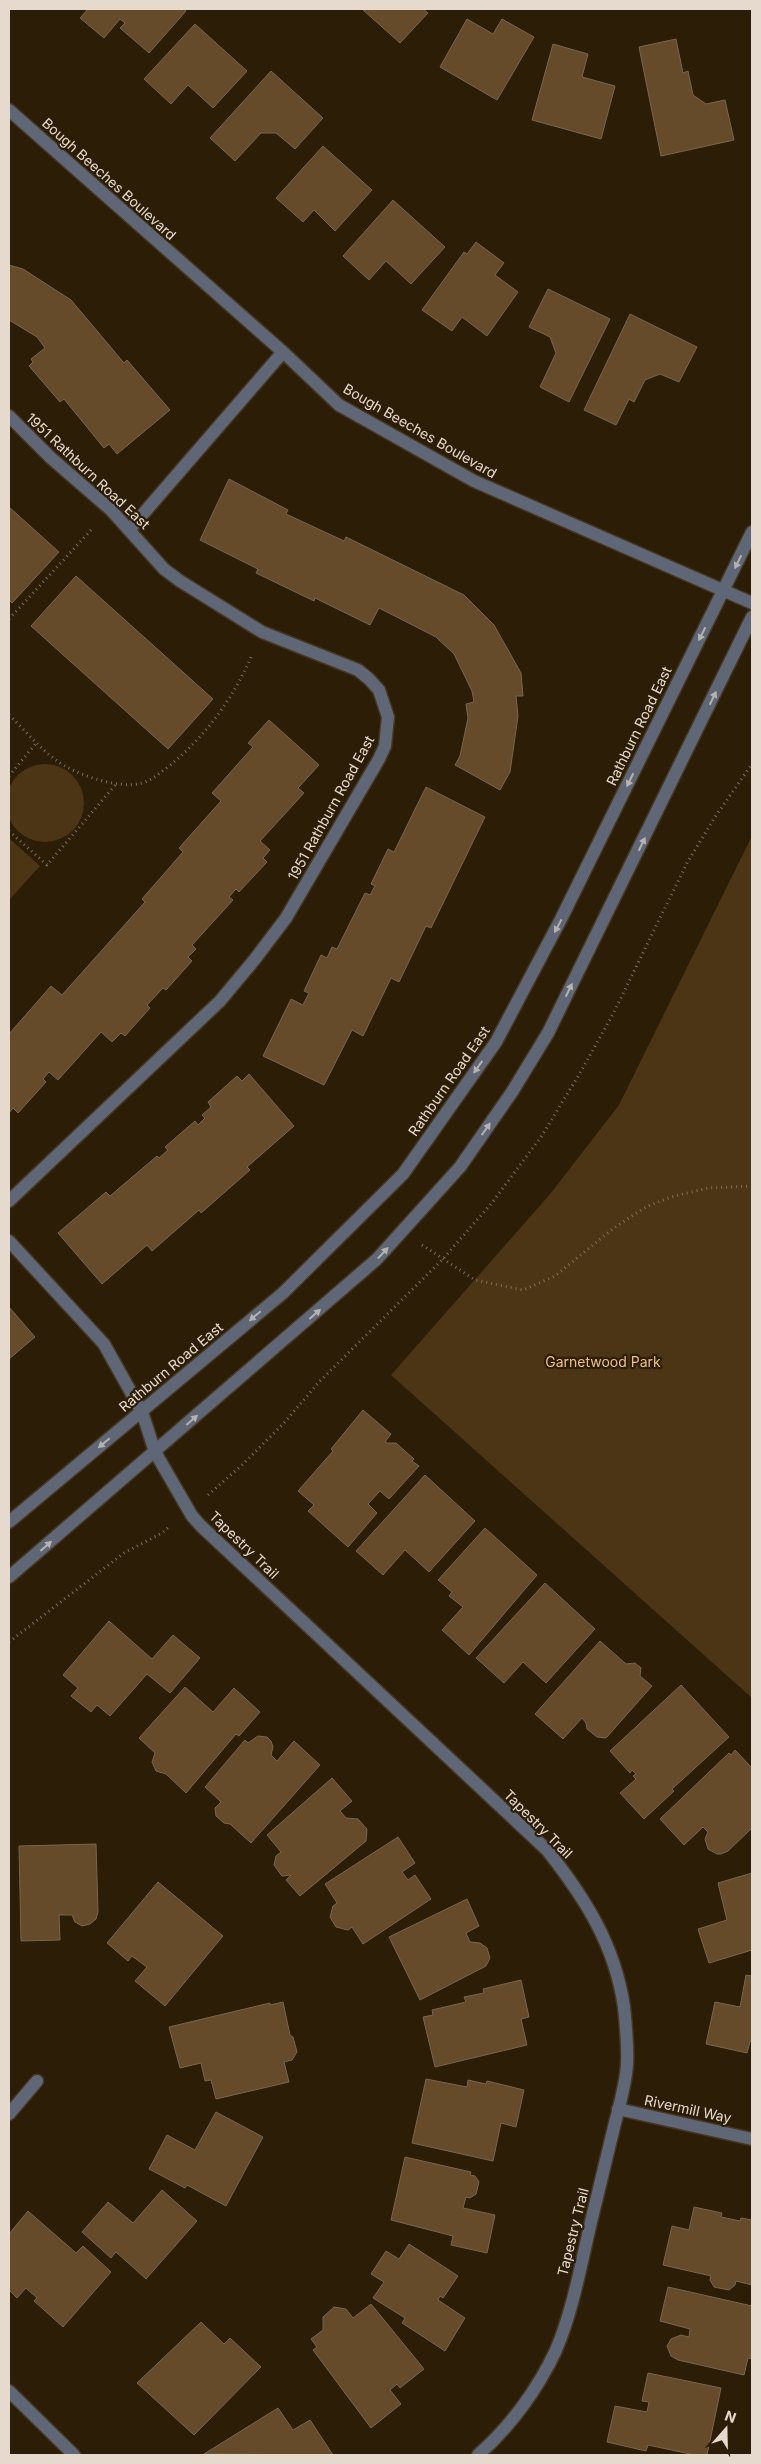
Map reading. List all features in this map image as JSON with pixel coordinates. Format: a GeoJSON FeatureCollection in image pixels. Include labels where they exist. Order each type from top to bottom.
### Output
{"type":"FeatureCollection","features":[{"type":"Feature","properties":{"kind":"street","name":"Bough Beeches Boulevard"},"geometry":{"type":"LineString","coordinates":[[9,110],[283,352],[339,405],[474,482],[752,604]]}},
{"type":"Feature","properties":{"kind":"street"},"geometry":{"type":"LineString","coordinates":[[130,529],[283,352]]}},
{"type":"Feature","properties":{"kind":"street","name":"1951 Rathburn Road East"},"geometry":{"type":"LineString","coordinates":[[9,416],[51,458],[111,510],[164,569],[180,582],[262,632],[358,670],[379,690],[388,717],[385,746],[286,918],[250,966],[220,1001],[9,1201]]}},
{"type":"Feature","properties":{"kind":"street","name":"Rathburn Road East"},"geometry":{"type":"LineString","coordinates":[[9,1522],[283,1292],[403,1174],[496,1042],[561,919],[752,532]]}},
{"type":"Feature","properties":{"kind":"street"},"geometry":{"type":"LineString","coordinates":[[9,1577],[347,1286],[404,1231],[460,1167],[512,1092],[548,1033],[752,618]]}},
{"type":"Feature","properties":{"kind":"street"},"geometry":{"type":"LineString","coordinates":[[9,1241],[104,1344],[142,1412]]}},
{"type":"Feature","properties":{"kind":"street","name":"Tapestry Trail"},"geometry":{"type":"LineString","coordinates":[[142,1412],[155,1452],[192,1516],[200,1526],[547,1850],[568,1877],[601,1928],[615,1968],[624,2006],[627,2065],[573,2297],[556,2349],[525,2402],[494,2441],[478,2455]]}},
{"type":"Feature","properties":{"kind":"street"},"geometry":{"type":"LineString","coordinates":[[9,2114],[37,2082]]}},
{"type":"Feature","properties":{"kind":"street","name":"Rivermill Way"},"geometry":{"type":"LineString","coordinates":[[618,2110],[752,2139]]}},
{"type":"Feature","properties":{"kind":"street"},"geometry":{"type":"LineString","coordinates":[[9,2391],[74,2455]]}},
{"type":"Feature","properties":{"kind":"path"},"geometry":{"type":"LineString","coordinates":[[9,620],[111,510]]}},
{"type":"Feature","properties":{"kind":"path"},"geometry":{"type":"LineString","coordinates":[[9,715],[56,761],[92,778],[129,785],[152,779],[183,756],[229,700],[244,673],[262,632]]}},
{"type":"Feature","properties":{"kind":"path"},"geometry":{"type":"LineString","coordinates":[[9,776],[37,742]]}},
{"type":"Feature","properties":{"kind":"path"},"geometry":{"type":"LineString","coordinates":[[9,831],[46,865],[117,783]]}},
{"type":"Feature","properties":{"kind":"path"},"geometry":{"type":"LineString","coordinates":[[404,1231],[442,1260],[475,1280],[523,1290],[555,1276],[615,1227],[646,1207],[671,1197],[708,1188],[752,1186]]}},
{"type":"Feature","properties":{"kind":"path"},"geometry":{"type":"LineString","coordinates":[[9,1642],[124,1553],[162,1533]]}},
{"type":"Feature","properties":{"kind":"green space"},"geometry":{"type":"Polygon","coordinates":[[[45,764],[60,767],[73,775],[81,788],[84,803],[81,818],[73,831],[60,839],[45,842],[30,839],[17,831],[9,818],[6,803],[9,788],[17,775],[30,767],[45,764]]]}},
{"type":"Feature","properties":{"kind":"green space","name":"Garnetwood Park"},"geometry":{"type":"Polygon","coordinates":[[[752,836],[752,1698],[391,1375],[551,1193],[619,1105],[752,836]]]}},
{"type":"Feature","properties":{"kind":"green space"},"geometry":{"type":"Polygon","coordinates":[[[9,838],[40,866],[9,900],[9,838]]]}},
{"type":"Feature","properties":{"kind":"building"},"geometry":{"type":"Polygon","coordinates":[[[88,9],[183,9],[186,11],[149,53],[120,28],[125,23],[120,19],[104,38],[80,18],[88,9]]]}},
{"type":"Feature","properties":{"kind":"building"},"geometry":{"type":"Polygon","coordinates":[[[362,9],[423,9],[428,13],[400,43],[362,9]]]}},
{"type":"Feature","properties":{"kind":"building"},"geometry":{"type":"Polygon","coordinates":[[[467,19],[493,34],[502,19],[534,37],[497,100],[440,67],[467,19]]]}},
{"type":"Feature","properties":{"kind":"building"},"geometry":{"type":"Polygon","coordinates":[[[195,24],[247,71],[213,108],[188,85],[171,104],[144,79],[195,24]]]}},
{"type":"Feature","properties":{"kind":"building"},"geometry":{"type":"Polygon","coordinates":[[[676,39],[683,73],[688,71],[693,95],[706,104],[725,100],[734,140],[661,156],[639,47],[676,39]]]}},
{"type":"Feature","properties":{"kind":"building"},"geometry":{"type":"Polygon","coordinates":[[[553,44],[588,54],[582,77],[615,86],[601,139],[532,120],[553,44]]]}},
{"type":"Feature","properties":{"kind":"building"},"geometry":{"type":"Polygon","coordinates":[[[271,71],[323,118],[295,149],[276,133],[261,133],[235,161],[210,138],[271,71]]]}},
{"type":"Feature","properties":{"kind":"building"},"geometry":{"type":"Polygon","coordinates":[[[323,146],[372,190],[335,231],[314,210],[303,222],[276,198],[323,146]]]}},
{"type":"Feature","properties":{"kind":"building"},"geometry":{"type":"Polygon","coordinates":[[[393,200],[445,247],[411,284],[386,261],[369,280],[343,256],[393,200]]]}},
{"type":"Feature","properties":{"kind":"building"},"geometry":{"type":"Polygon","coordinates":[[[476,242],[504,263],[495,275],[518,292],[487,336],[462,317],[452,331],[422,310],[464,252],[467,254],[476,242]]]}},
{"type":"Feature","properties":{"kind":"building"},"geometry":{"type":"Polygon","coordinates":[[[9,265],[23,269],[71,300],[124,363],[127,360],[170,410],[117,454],[109,444],[104,448],[64,399],[60,402],[29,366],[33,362],[31,359],[45,348],[37,337],[9,320],[9,265]]]}},
{"type":"Feature","properties":{"kind":"building"},"geometry":{"type":"Polygon","coordinates":[[[548,289],[610,319],[569,402],[540,387],[556,353],[550,337],[529,327],[548,289]]]}},
{"type":"Feature","properties":{"kind":"building"},"geometry":{"type":"Polygon","coordinates":[[[630,314],[697,347],[679,382],[660,374],[645,380],[634,402],[629,399],[616,425],[584,410],[630,314]]]}},
{"type":"Feature","properties":{"kind":"building"},"geometry":{"type":"Polygon","coordinates":[[[229,479],[288,510],[286,514],[344,541],[346,537],[464,595],[494,625],[521,673],[523,696],[516,696],[518,716],[510,772],[500,790],[455,765],[460,756],[468,718],[466,704],[474,702],[472,691],[454,654],[436,637],[379,608],[370,625],[315,598],[314,601],[256,573],[258,569],[200,540],[229,479]]]}},
{"type":"Feature","properties":{"kind":"building"},"geometry":{"type":"Polygon","coordinates":[[[9,507],[59,552],[12,603],[9,600],[9,507]]]}},
{"type":"Feature","properties":{"kind":"building"},"geometry":{"type":"Polygon","coordinates":[[[76,576],[213,699],[168,749],[31,626],[76,576]]]}},
{"type":"Feature","properties":{"kind":"building"},"geometry":{"type":"Polygon","coordinates":[[[269,720],[319,765],[298,788],[304,793],[260,841],[270,850],[263,858],[267,862],[239,892],[236,889],[229,897],[233,900],[192,945],[196,949],[188,957],[192,961],[166,990],[163,988],[147,1005],[150,1008],[125,1036],[121,1033],[112,1042],[101,1032],[58,1080],[49,1072],[43,1079],[46,1082],[18,1113],[13,1108],[9,1113],[9,1034],[51,986],[62,995],[145,902],[142,899],[183,852],[179,848],[221,801],[212,793],[253,747],[248,743],[269,720]]]}},
{"type":"Feature","properties":{"kind":"building"},"geometry":{"type":"Polygon","coordinates":[[[426,787],[485,817],[431,928],[426,926],[399,982],[391,978],[363,1036],[352,1030],[324,1085],[263,1056],[291,999],[303,1005],[309,993],[304,991],[321,955],[327,958],[332,947],[337,949],[365,893],[370,895],[375,886],[371,884],[388,849],[394,852],[426,787]]]}},
{"type":"Feature","properties":{"kind":"building"},"geometry":{"type":"Polygon","coordinates":[[[249,1074],[294,1126],[247,1167],[250,1170],[201,1213],[199,1210],[152,1251],[147,1245],[102,1284],[58,1233],[106,1192],[110,1196],[157,1156],[159,1158],[168,1150],[165,1147],[195,1121],[198,1125],[205,1118],[202,1115],[211,1107],[208,1102],[237,1076],[242,1081],[249,1074]]]}},
{"type":"Feature","properties":{"kind":"building"},"geometry":{"type":"Polygon","coordinates":[[[9,1307],[35,1337],[9,1359],[9,1307]]]}},
{"type":"Feature","properties":{"kind":"building"},"geometry":{"type":"Polygon","coordinates":[[[363,1410],[391,1434],[385,1442],[396,1443],[419,1466],[389,1499],[380,1491],[368,1504],[377,1513],[348,1547],[308,1511],[314,1505],[298,1491],[333,1451],[331,1449],[363,1410]]]}},
{"type":"Feature","properties":{"kind":"building"},"geometry":{"type":"Polygon","coordinates":[[[425,1475],[475,1521],[429,1572],[405,1550],[383,1575],[356,1551],[425,1475]]]}},
{"type":"Feature","properties":{"kind":"building"},"geometry":{"type":"Polygon","coordinates":[[[485,1528],[537,1575],[469,1655],[442,1630],[463,1607],[449,1596],[452,1592],[438,1580],[485,1528]]]}},
{"type":"Feature","properties":{"kind":"building"},"geometry":{"type":"Polygon","coordinates":[[[545,1583],[595,1629],[546,1683],[523,1662],[504,1683],[476,1658],[545,1583]]]}},
{"type":"Feature","properties":{"kind":"building"},"geometry":{"type":"Polygon","coordinates":[[[109,1621],[152,1659],[173,1635],[200,1658],[170,1693],[147,1674],[110,1716],[97,1705],[91,1712],[71,1696],[78,1688],[63,1675],[109,1621]]]}},
{"type":"Feature","properties":{"kind":"building"},"geometry":{"type":"Polygon","coordinates":[[[600,1641],[626,1664],[635,1663],[641,1668],[640,1676],[652,1686],[606,1738],[597,1737],[587,1729],[586,1723],[582,1718],[563,1739],[535,1714],[600,1641]]]}},
{"type":"Feature","properties":{"kind":"building"},"geometry":{"type":"Polygon","coordinates":[[[681,1685],[729,1737],[672,1789],[674,1791],[644,1819],[620,1793],[636,1779],[633,1776],[636,1774],[632,1770],[630,1773],[610,1751],[681,1685]]]}},
{"type":"Feature","properties":{"kind":"building"},"geometry":{"type":"Polygon","coordinates":[[[185,1687],[213,1712],[234,1688],[260,1712],[239,1736],[236,1734],[186,1793],[166,1774],[156,1771],[152,1762],[155,1753],[139,1738],[185,1687]]]}},
{"type":"Feature","properties":{"kind":"building"},"geometry":{"type":"Polygon","coordinates":[[[258,1736],[267,1737],[271,1741],[273,1747],[271,1755],[277,1761],[294,1741],[320,1765],[251,1843],[230,1824],[224,1823],[216,1816],[215,1808],[221,1802],[205,1787],[245,1740],[248,1743],[258,1736]]]}},
{"type":"Feature","properties":{"kind":"building"},"geometry":{"type":"Polygon","coordinates":[[[735,1750],[752,1768],[752,1828],[728,1851],[721,1854],[708,1849],[705,1839],[708,1832],[703,1827],[684,1845],[660,1819],[729,1753],[731,1755],[735,1750]]]}},
{"type":"Feature","properties":{"kind":"building"},"geometry":{"type":"Polygon","coordinates":[[[332,1778],[352,1801],[340,1811],[346,1818],[358,1819],[367,1829],[366,1841],[300,1896],[286,1880],[291,1875],[282,1876],[274,1865],[276,1856],[281,1852],[267,1835],[332,1778]]]}},
{"type":"Feature","properties":{"kind":"building"},"geometry":{"type":"Polygon","coordinates":[[[398,1837],[415,1863],[402,1872],[408,1880],[415,1875],[431,1899],[363,1944],[352,1927],[348,1930],[336,1927],[330,1917],[333,1906],[337,1903],[325,1884],[398,1837]]]}},
{"type":"Feature","properties":{"kind":"building"},"geometry":{"type":"Polygon","coordinates":[[[96,1844],[98,1912],[96,1919],[90,1924],[82,1926],[75,1922],[72,1915],[59,1915],[60,1940],[21,1941],[19,1846],[96,1844]]]}},
{"type":"Feature","properties":{"kind":"building"},"geometry":{"type":"Polygon","coordinates":[[[752,1873],[752,1950],[709,1963],[698,1929],[727,1920],[718,1883],[752,1873]]]}},
{"type":"Feature","properties":{"kind":"building"},"geometry":{"type":"Polygon","coordinates":[[[158,1882],[223,1936],[165,2006],[135,1981],[147,1967],[132,1956],[128,1961],[107,1943],[158,1882]]]}},
{"type":"Feature","properties":{"kind":"building"},"geometry":{"type":"Polygon","coordinates":[[[467,1899],[479,1926],[466,1933],[470,1942],[480,1943],[487,1948],[490,1958],[486,1966],[420,2000],[389,1937],[467,1899]]]}},
{"type":"Feature","properties":{"kind":"building"},"geometry":{"type":"Polygon","coordinates":[[[746,1975],[752,1976],[752,2042],[750,2041],[747,2053],[706,2044],[715,2002],[740,2007],[746,1975]]]}},
{"type":"Feature","properties":{"kind":"building"},"geometry":{"type":"Polygon","coordinates":[[[521,1980],[529,2017],[521,2019],[527,2045],[435,2067],[423,2017],[433,2015],[432,2010],[466,2002],[464,1997],[484,1993],[483,1989],[521,1980]]]}},
{"type":"Feature","properties":{"kind":"building"},"geometry":{"type":"Polygon","coordinates":[[[283,2002],[290,2035],[293,2037],[297,2052],[292,2060],[284,2062],[289,2082],[216,2099],[211,2080],[205,2081],[201,2063],[180,2068],[169,2027],[270,2003],[270,2005],[283,2002]]]}},
{"type":"Feature","properties":{"kind":"building"},"geometry":{"type":"Polygon","coordinates":[[[426,2079],[467,2087],[468,2080],[486,2084],[487,2081],[524,2090],[516,2127],[501,2123],[493,2161],[412,2143],[426,2079]]]}},
{"type":"Feature","properties":{"kind":"building"},"geometry":{"type":"Polygon","coordinates":[[[216,2112],[263,2137],[226,2206],[187,2185],[185,2188],[149,2169],[167,2135],[195,2150],[216,2112]]]}},
{"type":"Feature","properties":{"kind":"building"},"geometry":{"type":"Polygon","coordinates":[[[405,2157],[471,2172],[470,2175],[475,2176],[479,2182],[476,2194],[470,2198],[466,2197],[463,2208],[495,2215],[487,2253],[451,2245],[453,2236],[391,2220],[405,2157]]]}},
{"type":"Feature","properties":{"kind":"building"},"geometry":{"type":"Polygon","coordinates":[[[162,2190],[197,2221],[146,2279],[116,2252],[111,2258],[82,2232],[108,2202],[133,2223],[162,2190]]]}},
{"type":"Feature","properties":{"kind":"building"},"geometry":{"type":"Polygon","coordinates":[[[694,2207],[722,2213],[721,2217],[740,2221],[741,2218],[752,2220],[752,2285],[736,2281],[735,2285],[729,2290],[714,2287],[710,2280],[711,2276],[663,2265],[672,2226],[689,2230],[694,2207]]]}},
{"type":"Feature","properties":{"kind":"building"},"geometry":{"type":"Polygon","coordinates":[[[28,2211],[76,2253],[83,2246],[111,2272],[63,2327],[34,2301],[37,2298],[26,2288],[17,2298],[9,2290],[9,2234],[28,2211]]]}},
{"type":"Feature","properties":{"kind":"building"},"geometry":{"type":"Polygon","coordinates":[[[409,2244],[458,2276],[443,2298],[440,2296],[438,2300],[465,2318],[445,2351],[402,2323],[405,2318],[373,2298],[384,2282],[371,2274],[386,2251],[399,2259],[409,2244]]]}},
{"type":"Feature","properties":{"kind":"building"},"geometry":{"type":"Polygon","coordinates":[[[668,2287],[752,2306],[752,2359],[748,2358],[744,2375],[678,2360],[671,2356],[667,2346],[671,2339],[681,2335],[689,2337],[690,2329],[660,2321],[668,2287]]]}},
{"type":"Feature","properties":{"kind":"building"},"geometry":{"type":"Polygon","coordinates":[[[371,2304],[424,2369],[400,2388],[397,2384],[390,2390],[401,2404],[371,2428],[313,2350],[317,2347],[311,2339],[323,2330],[323,2317],[334,2307],[346,2309],[353,2318],[371,2304]]]}},
{"type":"Feature","properties":{"kind":"building"},"geometry":{"type":"Polygon","coordinates":[[[201,2322],[224,2344],[230,2338],[261,2367],[194,2435],[137,2383],[201,2322]]]}},
{"type":"Feature","properties":{"kind":"building"},"geometry":{"type":"Polygon","coordinates":[[[648,2373],[721,2388],[707,2455],[695,2455],[648,2445],[646,2451],[607,2442],[615,2406],[647,2412],[649,2402],[642,2401],[648,2373]]]}},
{"type":"Feature","properties":{"kind":"building"},"geometry":{"type":"Polygon","coordinates":[[[278,2408],[293,2430],[310,2420],[333,2455],[204,2454],[278,2408]]]}}]}
